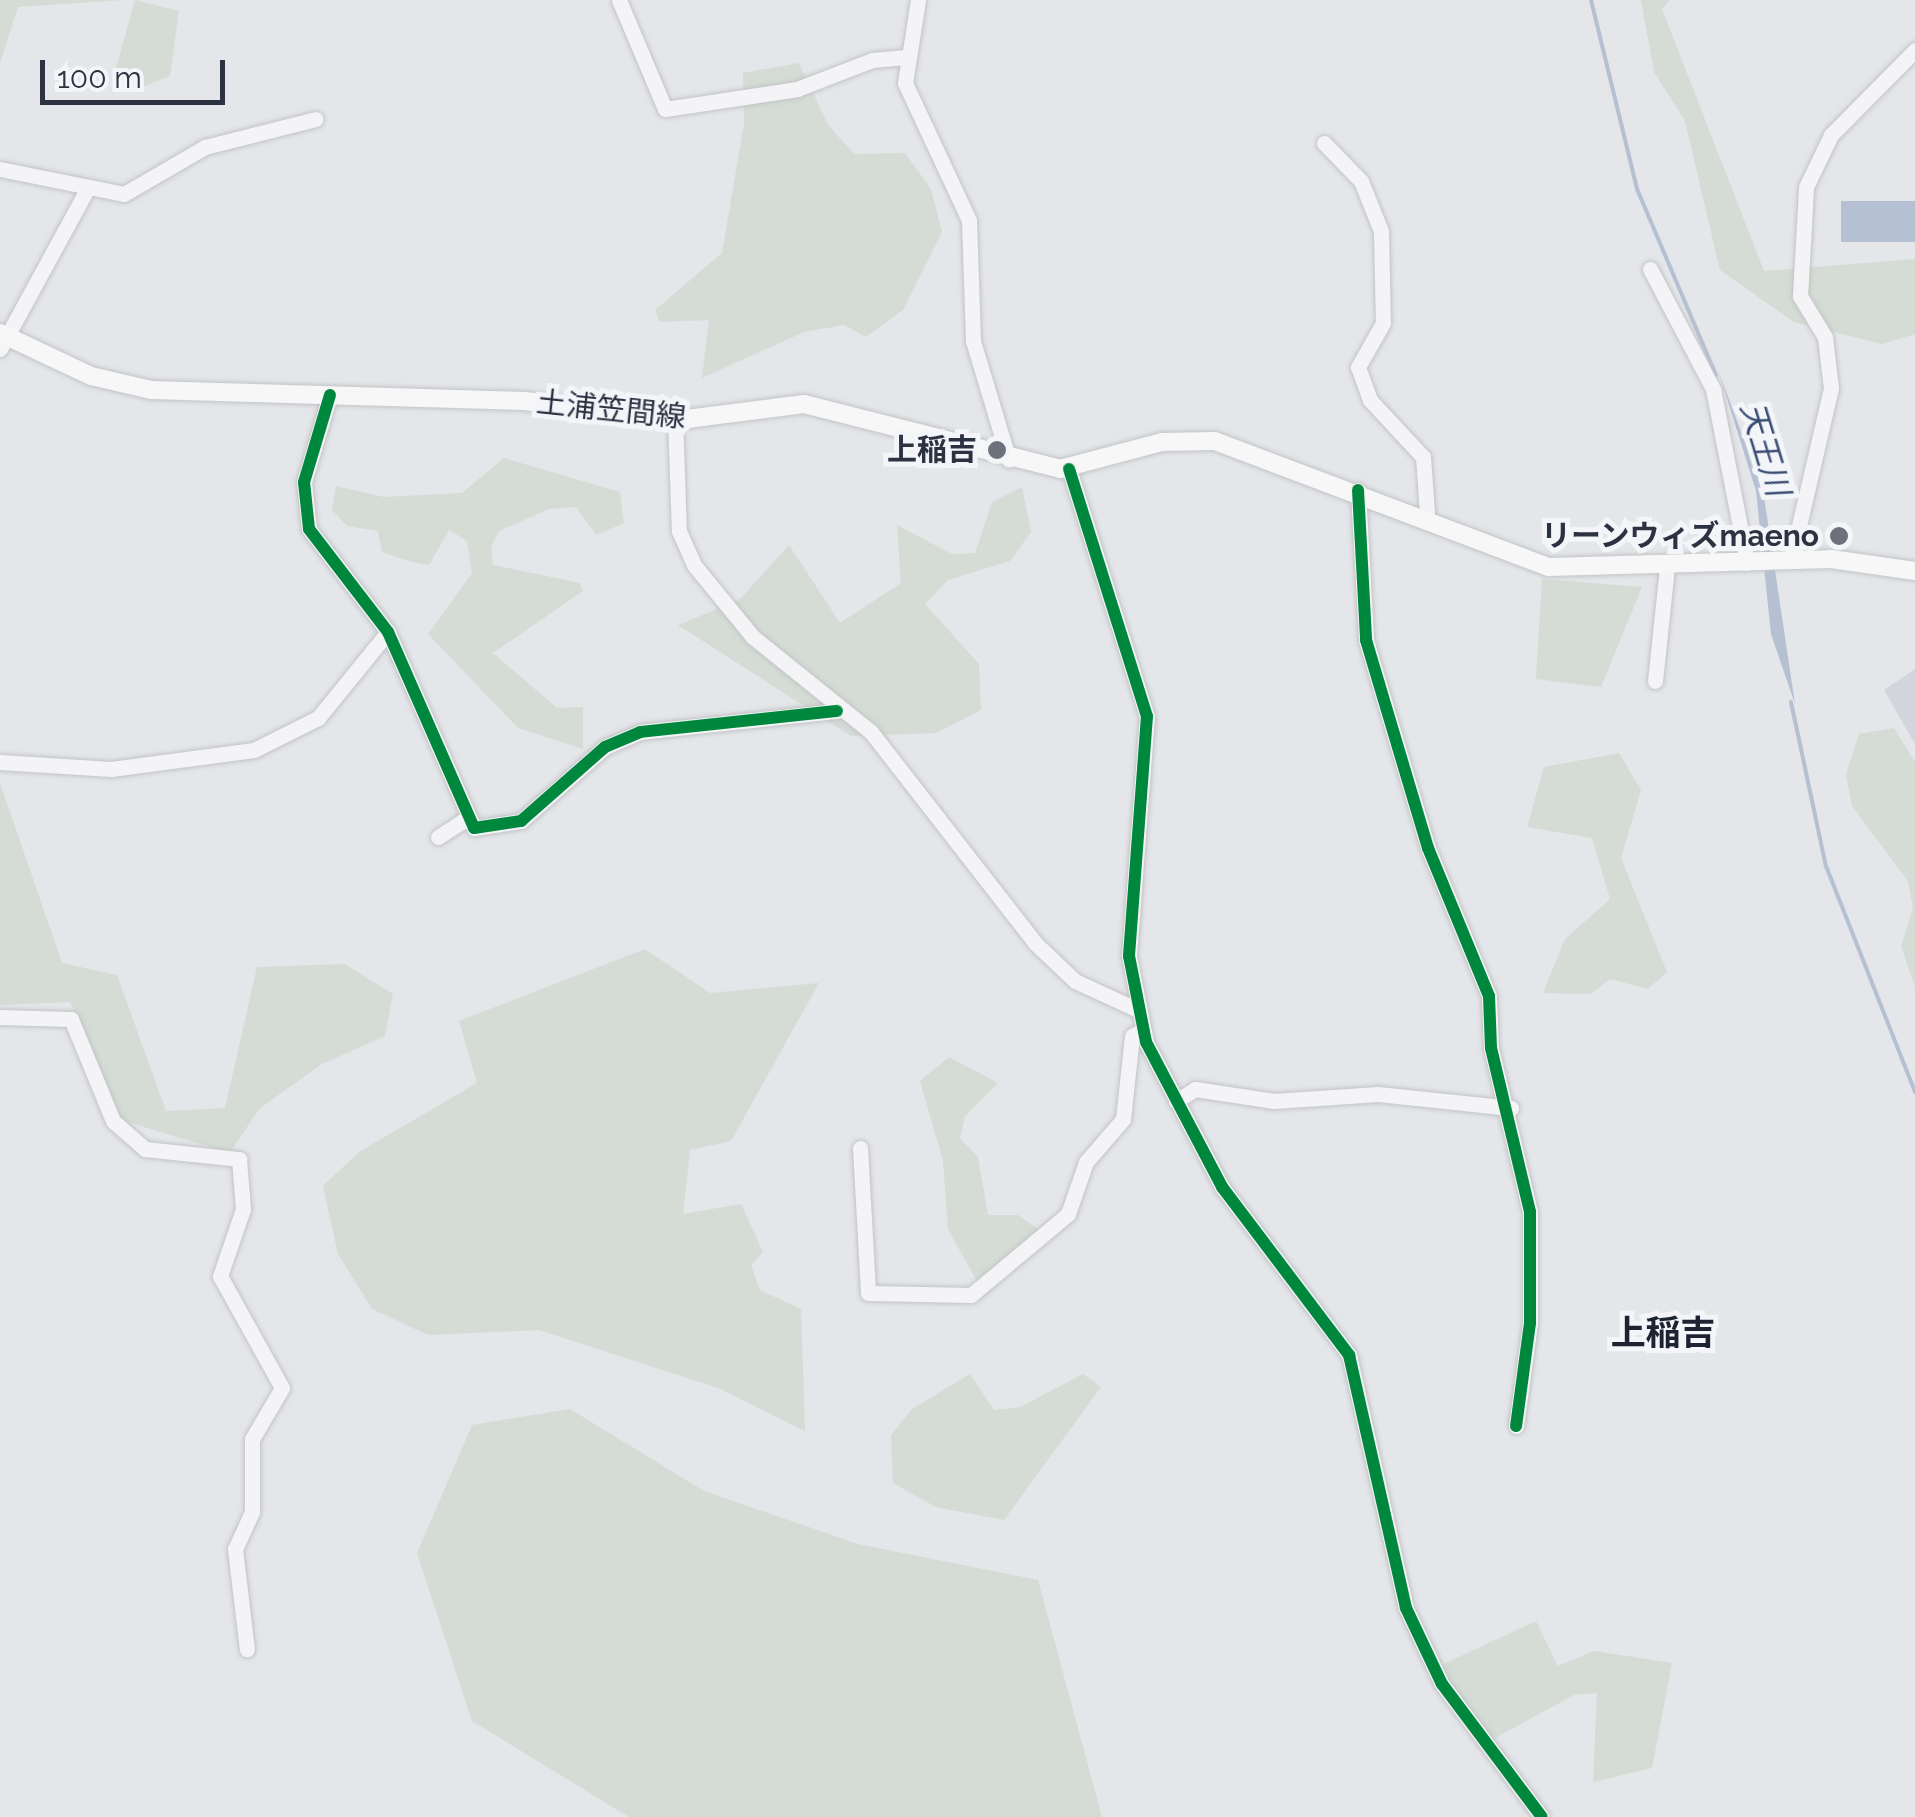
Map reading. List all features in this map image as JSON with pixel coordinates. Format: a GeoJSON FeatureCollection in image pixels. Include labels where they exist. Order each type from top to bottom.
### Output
{"type":"FeatureCollection","features":[{"type":"Feature","properties":{"kind":"main road","name":"土浦笠間線"},"geometry":{"type":"LineString","coordinates":[[3,340],[129,387],[525,401],[674,418],[804,404],[1009,460],[1069,468],[1162,442],[1215,441],[1427,513],[1549,567],[1785,561],[1915,571]]}},
{"type":"Feature","properties":{"kind":"street"},"geometry":{"type":"LineString","coordinates":[[620,0],[665,110],[797,89],[872,60],[910,57]]}},
{"type":"Feature","properties":{"kind":"street"},"geometry":{"type":"LineString","coordinates":[[918,0],[909,100],[970,220],[973,341],[1009,460]]}},
{"type":"Feature","properties":{"kind":"street"},"geometry":{"type":"LineString","coordinates":[[1785,561],[1832,388],[1825,337],[1800,296],[1806,187],[1831,135],[1915,50]]}},
{"type":"Feature","properties":{"kind":"street"},"geometry":{"type":"LineString","coordinates":[[0,170],[84,193],[124,194],[205,147],[316,119]]}},
{"type":"Feature","properties":{"kind":"street"},"geometry":{"type":"LineString","coordinates":[[1324,143],[1361,182],[1382,231],[1384,322],[1358,367],[1370,400],[1423,457],[1427,513]]}},
{"type":"Feature","properties":{"kind":"street"},"geometry":{"type":"LineString","coordinates":[[3,340],[84,193]]}},
{"type":"Feature","properties":{"kind":"street"},"geometry":{"type":"LineString","coordinates":[[1650,269],[1713,389],[1752,563]]}},
{"type":"Feature","properties":{"kind":"street"},"geometry":{"type":"LineString","coordinates":[[330,395],[304,482],[309,530],[388,632],[453,765],[464,820],[484,831],[521,822],[605,748],[640,732],[837,711]]}},
{"type":"Feature","properties":{"kind":"street"},"geometry":{"type":"LineString","coordinates":[[674,418],[679,531],[694,565],[752,636],[837,711],[871,732],[1035,943],[1075,982],[1136,1010]]}},
{"type":"Feature","properties":{"kind":"street"},"geometry":{"type":"LineString","coordinates":[[1069,468],[1146,716],[1129,928],[1136,1010],[1142,1030],[1222,1188],[1348,1355],[1406,1608],[1442,1684],[1542,1817]]}},
{"type":"Feature","properties":{"kind":"street"},"geometry":{"type":"LineString","coordinates":[[1358,490],[1366,640],[1428,848],[1489,996],[1491,1048],[1511,1108],[1530,1212],[1516,1426]]}},
{"type":"Feature","properties":{"kind":"street"},"geometry":{"type":"LineString","coordinates":[[1656,682],[1667,566]]}},
{"type":"Feature","properties":{"kind":"street"},"geometry":{"type":"LineString","coordinates":[[0,762],[111,769],[254,750],[318,718],[388,632]]}},
{"type":"Feature","properties":{"kind":"street"},"geometry":{"type":"LineString","coordinates":[[438,837],[464,820]]}},
{"type":"Feature","properties":{"kind":"street"},"geometry":{"type":"LineString","coordinates":[[0,1017],[70,1018],[91,1050],[113,1121],[135,1143],[180,1157],[239,1158],[242,1208],[220,1276],[282,1388],[252,1439],[252,1512],[235,1548],[247,1650]]}},
{"type":"Feature","properties":{"kind":"street"},"geometry":{"type":"LineString","coordinates":[[860,1148],[868,1293],[971,1296],[1068,1214],[1086,1162],[1123,1119],[1132,1036],[1142,1030]]}},
{"type":"Feature","properties":{"kind":"street"},"geometry":{"type":"LineString","coordinates":[[1176,1101],[1195,1089],[1274,1101],[1378,1094],[1511,1108]]}},
{"type":"Feature","properties":{"kind":"shaded area"},"geometry":{"type":"Polygon","coordinates":[[[0,0],[124,0],[18,7],[0,63],[0,0]]]}},
{"type":"Feature","properties":{"kind":"shaded area"},"geometry":{"type":"Polygon","coordinates":[[[135,0],[179,11],[170,76],[142,87],[113,79],[135,0]]]}},
{"type":"Feature","properties":{"kind":"shaded area"},"geometry":{"type":"Polygon","coordinates":[[[1641,0],[1670,0],[1662,9],[1764,271],[1915,259],[1915,334],[1882,344],[1794,322],[1720,270],[1685,121],[1654,72],[1641,0]]]}},
{"type":"Feature","properties":{"kind":"shaded area"},"geometry":{"type":"Polygon","coordinates":[[[799,63],[828,125],[854,154],[905,153],[931,189],[942,232],[903,310],[866,337],[844,325],[804,332],[702,378],[709,320],[660,322],[655,310],[722,253],[744,124],[743,73],[799,63]]]}},
{"type":"Feature","properties":{"kind":"shaded area"},"geometry":{"type":"Polygon","coordinates":[[[504,458],[620,492],[624,523],[596,535],[576,507],[549,509],[499,531],[491,547],[493,565],[580,583],[583,591],[493,653],[557,708],[583,707],[583,749],[518,728],[428,634],[472,573],[467,541],[449,530],[429,565],[411,562],[382,552],[378,531],[347,526],[332,510],[336,486],[384,497],[462,493],[504,458]]]}},
{"type":"Feature","properties":{"kind":"shaded area"},"geometry":{"type":"Polygon","coordinates":[[[1022,487],[1031,532],[1010,561],[948,580],[925,604],[979,664],[981,710],[936,733],[851,736],[678,625],[739,600],[789,545],[840,623],[901,583],[897,525],[952,554],[975,553],[992,502],[1022,487]]]}},
{"type":"Feature","properties":{"kind":"shaded area"},"geometry":{"type":"Polygon","coordinates":[[[1542,579],[1642,587],[1601,687],[1536,679],[1542,579]]]}},
{"type":"Feature","properties":{"kind":"shaded area"},"geometry":{"type":"Polygon","coordinates":[[[1915,669],[1915,744],[1884,690],[1915,669]]]}},
{"type":"Feature","properties":{"kind":"shaded area"},"geometry":{"type":"Polygon","coordinates":[[[1894,728],[1915,762],[1915,987],[1901,946],[1913,908],[1908,881],[1852,806],[1846,774],[1859,734],[1894,728]]]}},
{"type":"Feature","properties":{"kind":"shaded area"},"geometry":{"type":"Polygon","coordinates":[[[1619,753],[1641,790],[1621,858],[1667,972],[1648,989],[1610,979],[1591,994],[1543,993],[1565,939],[1610,899],[1592,838],[1527,827],[1544,767],[1619,753]]]}},
{"type":"Feature","properties":{"kind":"shaded area"},"geometry":{"type":"Polygon","coordinates":[[[0,783],[62,963],[117,975],[166,1111],[225,1108],[257,967],[345,964],[393,994],[385,1036],[322,1064],[259,1109],[230,1153],[121,1120],[70,1002],[0,1005],[0,783]]]}},
{"type":"Feature","properties":{"kind":"shaded area"},"geometry":{"type":"Polygon","coordinates":[[[645,949],[710,993],[819,983],[731,1141],[690,1150],[683,1214],[741,1204],[763,1252],[751,1265],[760,1290],[801,1309],[805,1431],[721,1389],[539,1330],[428,1335],[372,1309],[338,1254],[323,1186],[359,1152],[477,1083],[459,1021],[645,949]]]}},
{"type":"Feature","properties":{"kind":"shaded area"},"geometry":{"type":"Polygon","coordinates":[[[949,1057],[998,1083],[965,1116],[960,1138],[978,1157],[988,1215],[1018,1215],[1048,1236],[985,1296],[948,1229],[943,1161],[920,1081],[949,1057]]]}},
{"type":"Feature","properties":{"kind":"shaded area"},"geometry":{"type":"Polygon","coordinates":[[[970,1374],[994,1410],[1020,1407],[1083,1374],[1101,1387],[1004,1520],[936,1507],[893,1483],[891,1435],[912,1409],[970,1374]]]}},
{"type":"Feature","properties":{"kind":"shaded area"},"geometry":{"type":"Polygon","coordinates":[[[570,1409],[704,1491],[858,1544],[1038,1580],[1102,1817],[629,1817],[472,1721],[417,1553],[472,1425],[570,1409]]]}},
{"type":"Feature","properties":{"kind":"shaded area"},"geometry":{"type":"Polygon","coordinates":[[[1536,1621],[1558,1666],[1594,1651],[1672,1663],[1652,1768],[1593,1782],[1597,1693],[1574,1695],[1488,1742],[1439,1666],[1536,1621]]]}},
{"type":"Feature","properties":{"kind":"water"},"geometry":{"type":"Polygon","coordinates":[[[1841,201],[1915,201],[1915,242],[1841,242],[1841,201]]]}},
{"type":"Feature","properties":{"kind":"water"},"geometry":{"type":"Polygon","coordinates":[[[1719,373],[1763,490],[1795,704],[1771,634],[1756,491],[1719,373]]]}},
{"type":"Feature","properties":{"kind":"waterway","name":"天王川"},"geometry":{"type":"LineString","coordinates":[[1591,0],[1637,189],[1716,375]]}},
{"type":"Feature","properties":{"kind":"waterway","name":"天王川"},"geometry":{"type":"LineString","coordinates":[[1791,702],[1826,866],[1915,1092]]}},
{"type":"Feature","properties":{"kind":"cycle path"},"geometry":{"type":"LineString","coordinates":[[330,395],[304,482],[309,529],[388,632],[474,828],[521,821],[605,747],[640,732],[837,711]]}},
{"type":"Feature","properties":{"kind":"cycle path"},"geometry":{"type":"LineString","coordinates":[[1069,469],[1147,716],[1129,956],[1146,1042],[1222,1187],[1349,1355],[1406,1608],[1442,1684],[1542,1817]]}},
{"type":"Feature","properties":{"kind":"cycle path"},"geometry":{"type":"LineString","coordinates":[[1358,490],[1366,640],[1428,848],[1489,996],[1491,1048],[1530,1212],[1530,1323],[1516,1426]]}},
{"type":"Feature","properties":{"kind":"place","name":"上稲吉"},"geometry":{"type":"Point","coordinates":[997,450]}},
{"type":"Feature","properties":{"kind":"place","name":"リーンウィズmaeno"},"geometry":{"type":"Point","coordinates":[1839,536]}},
{"type":"Feature","properties":{"kind":"district","name":"上稲吉"},"geometry":{"type":"Point","coordinates":[1663,1333]}}]}
